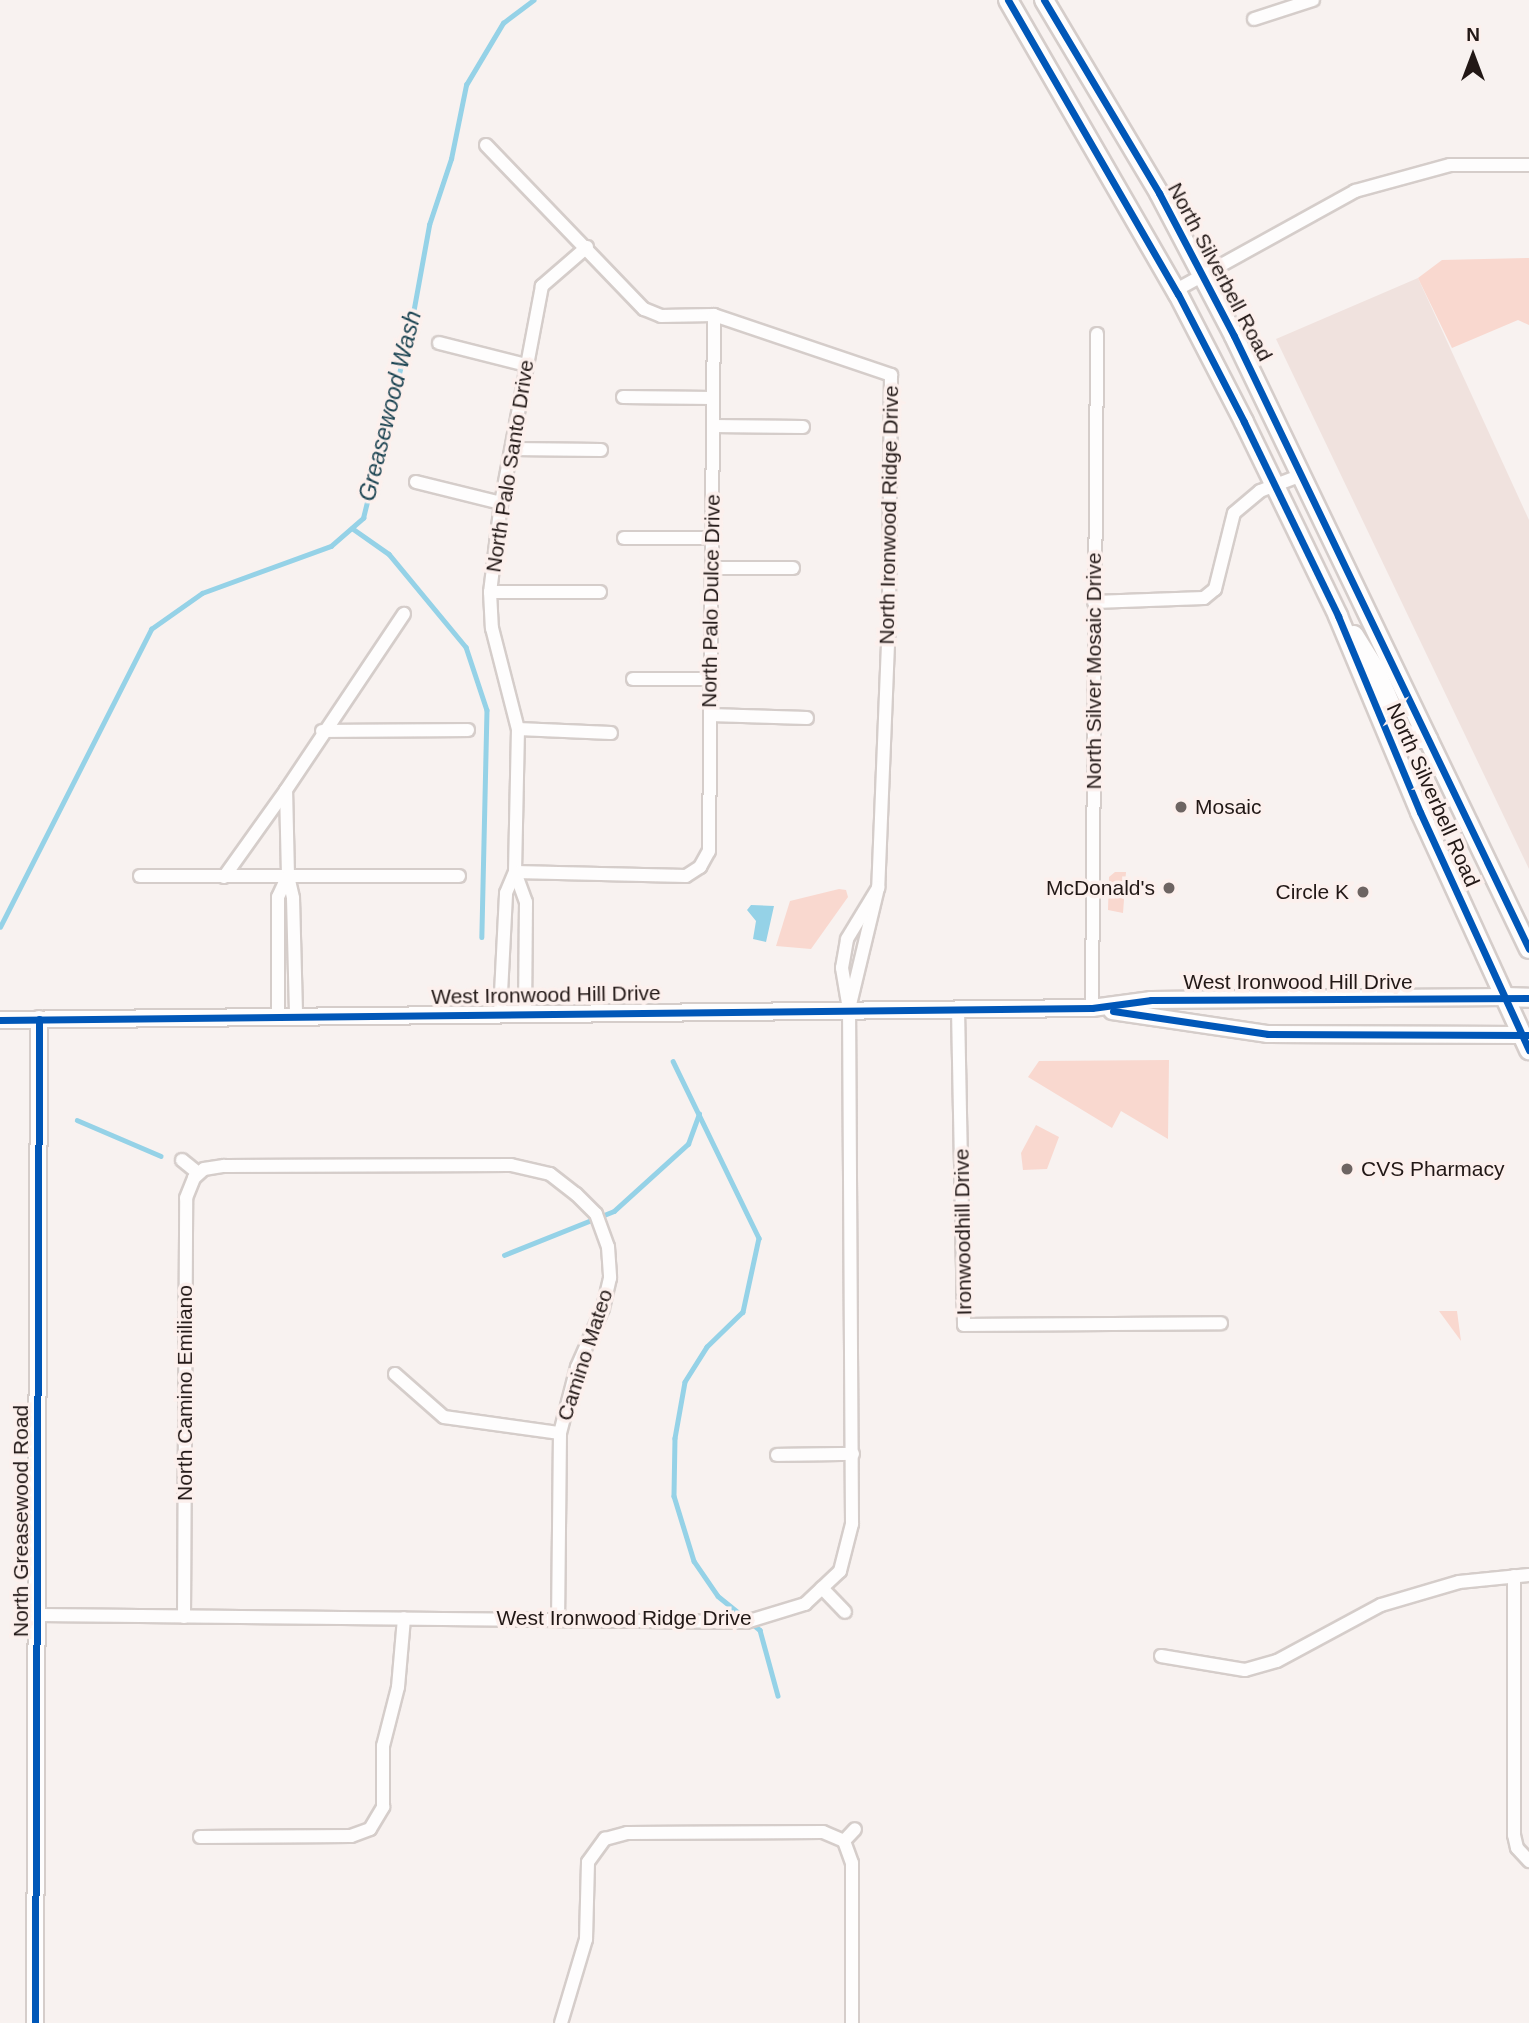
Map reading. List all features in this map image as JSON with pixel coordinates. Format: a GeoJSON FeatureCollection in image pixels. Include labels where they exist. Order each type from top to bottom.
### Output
{"type":"FeatureCollection","features":[{"type":"Feature","properties":{"kind":"main road","name":"North Silverbell Road"},"geometry":{"type":"LineString","coordinates":[[1008,0],[1176,290],[1338,616],[1420,812],[1526,1040]]}},
{"type":"Feature","properties":{"kind":"main road","name":"North Silverbell Road"},"geometry":{"type":"LineString","coordinates":[[1044,0],[1202,276],[1302,475],[1529,949]]}},
{"type":"Feature","properties":{"kind":"main road"},"geometry":{"type":"LineString","coordinates":[[1338,616],[1360,642],[1402,731],[1415,739],[1428,739]]}},
{"type":"Feature","properties":{"kind":"main road"},"geometry":{"type":"LineString","coordinates":[[1505,997],[1529,998]]}},
{"type":"Feature","properties":{"kind":"street"},"geometry":{"type":"LineString","coordinates":[[1254,19],[1313,0]]}},
{"type":"Feature","properties":{"kind":"street","name":"North Ironwood Ridge Drive"},"geometry":{"type":"LineString","coordinates":[[486,145],[644,309],[660,316],[714,316],[891,375],[890,619],[878,888],[849,1009]]}},
{"type":"Feature","properties":{"kind":"street"},"geometry":{"type":"LineString","coordinates":[[1176,290],[1355,191],[1450,165],[1529,165]]}},
{"type":"Feature","properties":{"kind":"street","name":"North Palo Santo Drive"},"geometry":{"type":"LineString","coordinates":[[525,1012],[526,902],[515,872],[518,729],[492,628],[490,592],[501,503],[542,286],[587,247]]}},
{"type":"Feature","properties":{"kind":"street","name":"North Palo Dulce Drive"},"geometry":{"type":"LineString","coordinates":[[515,872],[686,876],[700,867],[709,851],[714,316]]}},
{"type":"Feature","properties":{"kind":"street","name":"North Silver Mosaic Drive"},"geometry":{"type":"LineString","coordinates":[[1092,1008],[1097,334]]}},
{"type":"Feature","properties":{"kind":"street"},"geometry":{"type":"LineString","coordinates":[[439,343],[526,365]]}},
{"type":"Feature","properties":{"kind":"street"},"geometry":{"type":"LineString","coordinates":[[623,397],[713,398]]}},
{"type":"Feature","properties":{"kind":"street"},"geometry":{"type":"LineString","coordinates":[[713,426],[803,427]]}},
{"type":"Feature","properties":{"kind":"street"},"geometry":{"type":"LineString","coordinates":[[512,449],[601,450]]}},
{"type":"Feature","properties":{"kind":"street"},"geometry":{"type":"LineString","coordinates":[[1094,602],[1204,598],[1214,589],[1234,513],[1273,485],[1302,475]]}},
{"type":"Feature","properties":{"kind":"street"},"geometry":{"type":"LineString","coordinates":[[416,482],[501,503]]}},
{"type":"Feature","properties":{"kind":"street"},"geometry":{"type":"LineString","coordinates":[[624,538],[712,538]]}},
{"type":"Feature","properties":{"kind":"street"},"geometry":{"type":"LineString","coordinates":[[712,568],[793,568]]}},
{"type":"Feature","properties":{"kind":"street"},"geometry":{"type":"LineString","coordinates":[[490,592],[600,592]]}},
{"type":"Feature","properties":{"kind":"street"},"geometry":{"type":"LineString","coordinates":[[224,877],[404,614]]}},
{"type":"Feature","properties":{"kind":"street"},"geometry":{"type":"LineString","coordinates":[[633,679],[710,679]]}},
{"type":"Feature","properties":{"kind":"street"},"geometry":{"type":"LineString","coordinates":[[710,715],[807,718]]}},
{"type":"Feature","properties":{"kind":"street"},"geometry":{"type":"LineString","coordinates":[[518,729],[611,733]]}},
{"type":"Feature","properties":{"kind":"street"},"geometry":{"type":"LineString","coordinates":[[322,731],[468,730]]}},
{"type":"Feature","properties":{"kind":"street"},"geometry":{"type":"LineString","coordinates":[[286,790],[288,876],[293,898],[296,1016]]}},
{"type":"Feature","properties":{"kind":"street","name":"North Palo Santo Drive"},"geometry":{"type":"LineString","coordinates":[[500,1013],[506,893],[515,872]]}},
{"type":"Feature","properties":{"kind":"street"},"geometry":{"type":"LineString","coordinates":[[140,876],[459,876]]}},
{"type":"Feature","properties":{"kind":"street"},"geometry":{"type":"LineString","coordinates":[[278,1016],[278,897],[288,876]]}},
{"type":"Feature","properties":{"kind":"street","name":"West Ironwood Hill Drive"},"geometry":{"type":"LineString","coordinates":[[0,1020],[525,1012],[1092,1008],[1152,1000],[1505,997]]}},
{"type":"Feature","properties":{"kind":"street","name":"West Ironwood Hill Drive"},"geometry":{"type":"LineString","coordinates":[[1092,1008],[1268,1034],[1526,1040]]}},
{"type":"Feature","properties":{"kind":"street","name":"West Ironwood Ridge Drive"},"geometry":{"type":"LineString","coordinates":[[39,1615],[746,1622],[805,1604],[839,1571],[852,1524],[849,1009]]}},
{"type":"Feature","properties":{"kind":"street","name":"Ironwoodhill Drive"},"geometry":{"type":"LineString","coordinates":[[958,1009],[964,1325],[1221,1323]]}},
{"type":"Feature","properties":{"kind":"street","name":"North Greasewood Road"},"geometry":{"type":"LineString","coordinates":[[35,2023],[39,1615],[39,1019]]}},
{"type":"Feature","properties":{"kind":"street"},"geometry":{"type":"LineString","coordinates":[[182,1160],[198,1172]]}},
{"type":"Feature","properties":{"kind":"street","name":"Camino Mateo"},"geometry":{"type":"LineString","coordinates":[[198,1172],[224,1166],[511,1165],[550,1174],[596,1214],[608,1247],[609,1268],[603,1308],[577,1367],[559,1433],[558,1621]]}},
{"type":"Feature","properties":{"kind":"street","name":"North Camino Emiliano"},"geometry":{"type":"LineString","coordinates":[[184,1617],[186,1198],[198,1172]]}},
{"type":"Feature","properties":{"kind":"street"},"geometry":{"type":"LineString","coordinates":[[395,1374],[444,1417],[559,1433]]}},
{"type":"Feature","properties":{"kind":"street"},"geometry":{"type":"LineString","coordinates":[[777,1455],[853,1454]]}},
{"type":"Feature","properties":{"kind":"street"},"geometry":{"type":"LineString","coordinates":[[1161,1656],[1245,1670],[1278,1661],[1381,1605],[1459,1582],[1529,1575]]}},
{"type":"Feature","properties":{"kind":"street"},"geometry":{"type":"LineString","coordinates":[[1514,1576],[1514,1835],[1526,1859],[1515,1867]]}},
{"type":"Feature","properties":{"kind":"street"},"geometry":{"type":"LineString","coordinates":[[822,1588],[845,1612]]}},
{"type":"Feature","properties":{"kind":"street"},"geometry":{"type":"LineString","coordinates":[[200,1838],[351,1836],[373,1825],[383,1807],[383,1746],[398,1687],[404,1618]]}},
{"type":"Feature","properties":{"kind":"street"},"geometry":{"type":"LineString","coordinates":[[373,1825],[383,1835]]}},
{"type":"Feature","properties":{"kind":"street"},"geometry":{"type":"LineString","coordinates":[[844,1840],[855,1829]]}},
{"type":"Feature","properties":{"kind":"street"},"geometry":{"type":"LineString","coordinates":[[561,2023],[586,1939],[588,1862],[596,1840],[641,1833],[823,1832],[844,1840],[852,1863],[852,2023]]}},
{"type":"Feature","properties":{"kind":"shaded area"},"geometry":{"type":"Polygon","coordinates":[[[1529,258],[1529,325],[1518,320],[1452,348],[1418,278],[1442,260],[1529,258]]]}},
{"type":"Feature","properties":{"kind":"shaded area"},"geometry":{"type":"Polygon","coordinates":[[[1418,278],[1529,520],[1529,869],[1276,339],[1418,278]]]}},
{"type":"Feature","properties":{"kind":"shaded area"},"geometry":{"type":"Polygon","coordinates":[[[1115,872],[1126,872],[1123,913],[1108,910],[1109,877],[1115,872]]]}},
{"type":"Feature","properties":{"kind":"shaded area"},"geometry":{"type":"Polygon","coordinates":[[[839,889],[846,890],[848,897],[811,949],[776,946],[790,901],[839,889]]]}},
{"type":"Feature","properties":{"kind":"shaded area"},"geometry":{"type":"Polygon","coordinates":[[[1169,1060],[1168,1139],[1121,1111],[1112,1128],[1028,1077],[1039,1061],[1169,1060]]]}},
{"type":"Feature","properties":{"kind":"shaded area"},"geometry":{"type":"Polygon","coordinates":[[[1036,1125],[1059,1137],[1047,1169],[1023,1170],[1021,1153],[1036,1125]]]}},
{"type":"Feature","properties":{"kind":"shaded area"},"geometry":{"type":"Polygon","coordinates":[[[1439,1311],[1457,1311],[1461,1341],[1439,1311]]]}},
{"type":"Feature","properties":{"kind":"water"},"geometry":{"type":"Polygon","coordinates":[[[751,905],[774,906],[766,942],[753,939],[756,921],[747,910],[751,905]]]}},
{"type":"Feature","properties":{"kind":"waterway","name":"Greasewood Wash"},"geometry":{"type":"LineString","coordinates":[[0,927],[151,629],[202,593],[331,546],[363,518],[410,330],[429,225],[451,159],[466,85],[503,23],[533,0]]}},
{"type":"Feature","properties":{"kind":"waterway"},"geometry":{"type":"LineString","coordinates":[[352,528],[389,554],[466,647],[487,710],[482,937]]}},
{"type":"Feature","properties":{"kind":"waterway"},"geometry":{"type":"LineString","coordinates":[[673,1061],[759,1238],[743,1312],[707,1347],[685,1382],[675,1438],[674,1496],[694,1561],[718,1596],[760,1630],[778,1696]]}},
{"type":"Feature","properties":{"kind":"waterway"},"geometry":{"type":"LineString","coordinates":[[504,1255],[614,1211],[688,1144],[699,1114]]}},
{"type":"Feature","properties":{"kind":"waterway"},"geometry":{"type":"LineString","coordinates":[[77,1120],[161,1156]]}},
{"type":"Feature","properties":{"kind":"cycle path"},"geometry":{"type":"LineString","coordinates":[[1008,0],[1178,294],[1244,422],[1338,616],[1420,812],[1529,1050]]}},
{"type":"Feature","properties":{"kind":"cycle path"},"geometry":{"type":"LineString","coordinates":[[1044,0],[1159,193],[1234,336],[1529,949]]}},
{"type":"Feature","properties":{"kind":"cycle path"},"geometry":{"type":"LineString","coordinates":[[0,1020],[1092,1008],[1151,1000],[1529,998]]}},
{"type":"Feature","properties":{"kind":"cycle path"},"geometry":{"type":"LineString","coordinates":[[1113,1011],[1268,1034],[1529,1035]]}},
{"type":"Feature","properties":{"kind":"cycle path"},"geometry":{"type":"LineString","coordinates":[[35,2023],[39,1019]]}},
{"type":"Feature","properties":{"kind":"place","name":"Mosaic"},"geometry":{"type":"Point","coordinates":[1181,807]}},
{"type":"Feature","properties":{"kind":"place","name":"McDonald's"},"geometry":{"type":"Point","coordinates":[1169,888]}},
{"type":"Feature","properties":{"kind":"place","name":"Circle K"},"geometry":{"type":"Point","coordinates":[1363,892]}},
{"type":"Feature","properties":{"kind":"place","name":"CVS Pharmacy"},"geometry":{"type":"Point","coordinates":[1347,1169]}}]}
